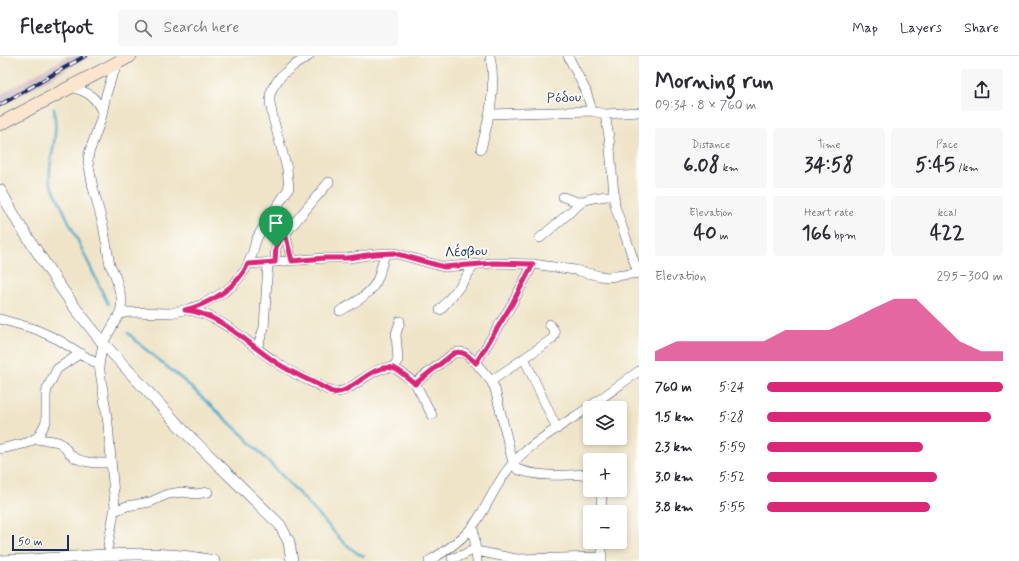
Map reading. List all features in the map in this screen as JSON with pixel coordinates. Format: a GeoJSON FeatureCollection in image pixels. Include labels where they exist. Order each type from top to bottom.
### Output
{"type":"FeatureCollection","features":[{"type":"Feature","properties":{"kind":"main road"},"geometry":{"type":"LineString","coordinates":[[0,124],[125,58]]}},
{"type":"Feature","properties":{"kind":"street"},"geometry":{"type":"LineString","coordinates":[[119,316],[127,312],[171,313],[201,305],[227,290],[240,277],[248,264],[256,240],[289,188],[287,169],[270,103],[272,87],[281,76],[308,56]]}},
{"type":"Feature","properties":{"kind":"street"},"geometry":{"type":"LineString","coordinates":[[481,149],[490,114],[493,69],[490,56]]}},
{"type":"Feature","properties":{"kind":"street"},"geometry":{"type":"LineString","coordinates":[[568,56],[586,91],[592,111]]}},
{"type":"Feature","properties":{"kind":"street"},"geometry":{"type":"LineString","coordinates":[[108,546],[114,511],[108,424],[99,365],[103,343],[122,308],[120,290],[110,265],[103,225],[93,188],[88,161],[89,153],[101,119],[112,76],[125,58]]}},
{"type":"Feature","properties":{"kind":"street"},"geometry":{"type":"LineString","coordinates":[[72,87],[94,98],[99,103],[102,112]]}},
{"type":"Feature","properties":{"kind":"street","name":"Ρόδου"},"geometry":{"type":"LineString","coordinates":[[490,114],[592,111],[605,114],[639,112]]}},
{"type":"Feature","properties":{"kind":"street"},"geometry":{"type":"LineString","coordinates":[[605,114],[609,137],[616,206],[620,222],[639,273]]}},
{"type":"Feature","properties":{"kind":"street"},"geometry":{"type":"LineString","coordinates":[[257,348],[264,328],[271,262],[276,247],[285,233],[329,182]]}},
{"type":"Feature","properties":{"kind":"street"},"geometry":{"type":"LineString","coordinates":[[0,190],[19,224],[76,309],[103,343],[184,431],[280,525],[289,542],[292,561]]}},
{"type":"Feature","properties":{"kind":"street"},"geometry":{"type":"LineString","coordinates":[[540,238],[581,202],[593,198],[614,195]]}},
{"type":"Feature","properties":{"kind":"street"},"geometry":{"type":"LineString","coordinates":[[563,197],[581,202]]}},
{"type":"Feature","properties":{"kind":"street"},"geometry":{"type":"LineString","coordinates":[[285,233],[292,261]]}},
{"type":"Feature","properties":{"kind":"street"},"geometry":{"type":"LineString","coordinates":[[340,311],[361,299],[371,289],[378,279],[386,253]]}},
{"type":"Feature","properties":{"kind":"street","name":"Λέσβου"},"geometry":{"type":"LineString","coordinates":[[248,264],[325,258],[352,258],[386,253],[404,255],[415,260],[444,267],[493,263],[533,264],[575,270],[608,277],[639,273]]}},
{"type":"Feature","properties":{"kind":"street"},"geometry":{"type":"LineString","coordinates":[[476,363],[505,316],[533,264]]}},
{"type":"Feature","properties":{"kind":"street"},"geometry":{"type":"LineString","coordinates":[[440,310],[461,285],[474,265]]}},
{"type":"Feature","properties":{"kind":"street"},"geometry":{"type":"LineString","coordinates":[[185,310],[199,313],[217,321],[297,376],[334,392],[345,390],[368,375],[392,368],[399,371],[415,384],[432,415]]}},
{"type":"Feature","properties":{"kind":"street"},"geometry":{"type":"LineString","coordinates":[[0,316],[59,340],[99,365]]}},
{"type":"Feature","properties":{"kind":"street"},"geometry":{"type":"LineString","coordinates":[[392,368],[398,360],[396,334],[400,321]]}},
{"type":"Feature","properties":{"kind":"street"},"geometry":{"type":"LineString","coordinates":[[491,381],[552,339],[555,335],[555,331],[548,324]]}},
{"type":"Feature","properties":{"kind":"street"},"geometry":{"type":"LineString","coordinates":[[0,449],[36,439],[42,432],[46,422],[47,389],[57,369],[81,353]]}},
{"type":"Feature","properties":{"kind":"street"},"geometry":{"type":"LineString","coordinates":[[415,384],[454,353],[465,353],[476,363],[491,381],[495,389],[517,469],[531,474],[583,474]]}},
{"type":"Feature","properties":{"kind":"street"},"geometry":{"type":"LineString","coordinates":[[524,358],[557,428]]}},
{"type":"Feature","properties":{"kind":"street"},"geometry":{"type":"LineString","coordinates":[[429,561],[461,538],[473,526],[496,486],[514,462],[557,428],[639,371]]}},
{"type":"Feature","properties":{"kind":"street"},"geometry":{"type":"LineString","coordinates":[[36,439],[58,442],[70,454],[85,461],[92,463],[111,463]]}},
{"type":"Feature","properties":{"kind":"street"},"geometry":{"type":"LineString","coordinates":[[114,511],[127,506],[150,502],[168,494],[182,492],[196,494],[208,492]]}},
{"type":"Feature","properties":{"kind":"street"},"geometry":{"type":"LineString","coordinates":[[473,526],[477,561]]}},
{"type":"Feature","properties":{"kind":"street"},"geometry":{"type":"LineString","coordinates":[[285,561],[289,542]]}},
{"type":"Feature","properties":{"kind":"street"},"geometry":{"type":"LineString","coordinates":[[438,556],[454,560],[476,549],[517,559],[602,559]]}},
{"type":"Feature","properties":{"kind":"street"},"geometry":{"type":"LineString","coordinates":[[0,561],[118,554],[169,555],[214,561]]}},
{"type":"Feature","properties":{"kind":"street"},"geometry":{"type":"LineString","coordinates":[[169,555],[193,561]]}},
{"type":"Feature","properties":{"kind":"shaded area"},"geometry":{"type":"Polygon","coordinates":[[[68,56],[90,56],[0,107],[0,95],[68,56]]]}},
{"type":"Feature","properties":{"kind":"waterway"},"geometry":{"type":"LineString","coordinates":[[54,109],[55,131],[50,182],[108,304]]}},
{"type":"Feature","properties":{"kind":"waterway"},"geometry":{"type":"LineString","coordinates":[[128,333],[183,380],[244,436],[342,541],[357,553],[364,556]]}},
{"type":"Feature","properties":{"kind":"railway"},"geometry":{"type":"LineString","coordinates":[[0,105],[85,56]]}},
{"type":"Feature","properties":{"kind":"route"},"geometry":{"type":"LineString","coordinates":[[285,233],[292,261],[325,258],[356,258],[374,254],[394,253],[444,267],[493,263],[533,264],[512,304],[476,363],[465,353],[454,353],[415,384],[399,371],[392,368],[376,371],[345,390],[334,392],[297,376],[223,324],[210,317],[185,310],[201,305],[227,290],[240,277],[248,264],[275,262],[276,247],[285,233]]}}]}
